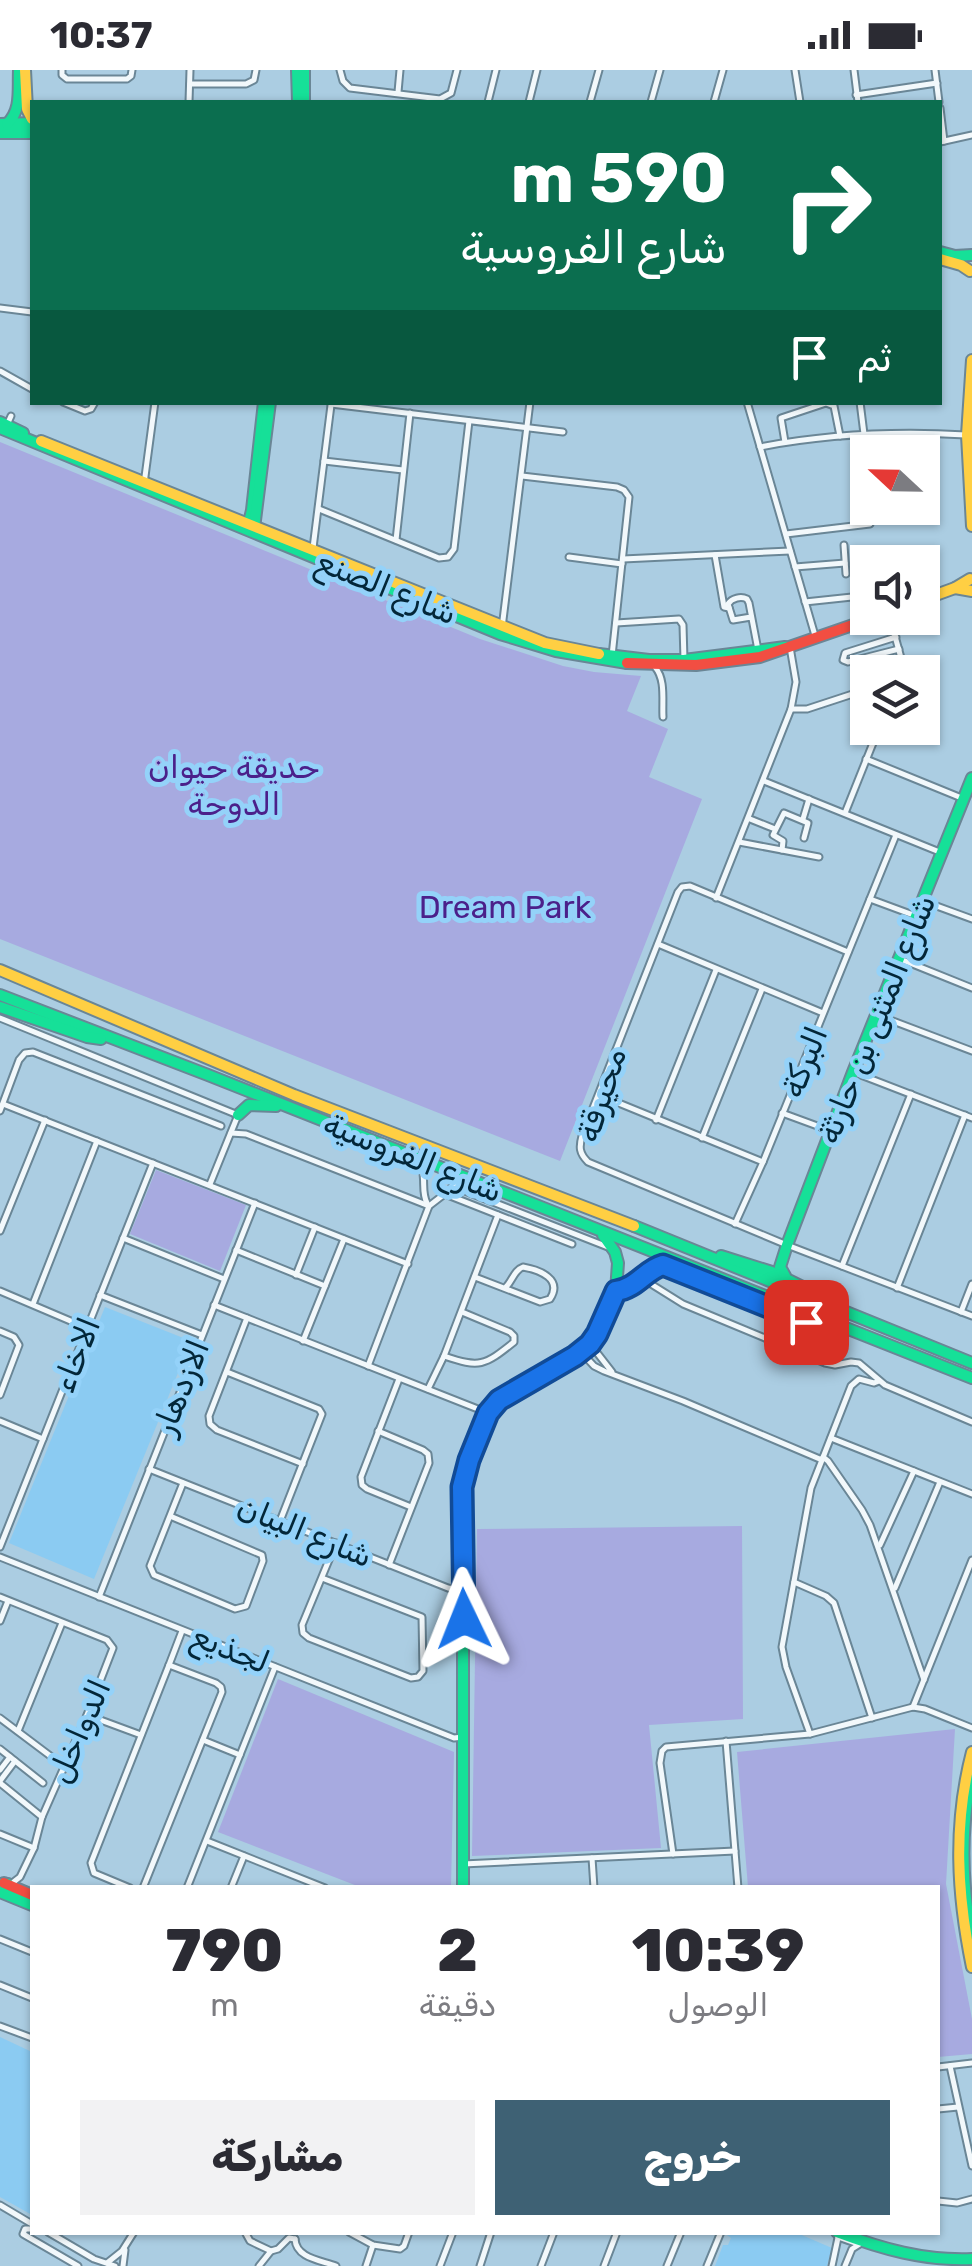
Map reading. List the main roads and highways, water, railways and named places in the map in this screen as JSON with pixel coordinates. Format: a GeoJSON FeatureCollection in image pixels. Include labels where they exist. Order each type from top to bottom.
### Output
{"type":"FeatureCollection","features":[{"type":"Feature","properties":{"kind":"main road"},"geometry":{"type":"LineString","coordinates":[[22,70],[30,115]]}},
{"type":"Feature","properties":{"kind":"main road"},"geometry":{"type":"LineString","coordinates":[[2,127],[16,116],[22,70]]}},
{"type":"Feature","properties":{"kind":"main road"},"geometry":{"type":"LineString","coordinates":[[300,70],[301,100]]}},
{"type":"Feature","properties":{"kind":"main road"},"geometry":{"type":"LineString","coordinates":[[2,127],[30,121]]}},
{"type":"Feature","properties":{"kind":"main road"},"geometry":{"type":"LineString","coordinates":[[2,127],[30,132]]}},
{"type":"Feature","properties":{"kind":"main road"},"geometry":{"type":"LineString","coordinates":[[942,256],[972,255]]}},
{"type":"Feature","properties":{"kind":"main road"},"geometry":{"type":"LineString","coordinates":[[971,274],[968,262],[972,255]]}},
{"type":"Feature","properties":{"kind":"main road"},"geometry":{"type":"LineString","coordinates":[[942,257],[971,274]]}},
{"type":"Feature","properties":{"kind":"main road"},"geometry":{"type":"LineString","coordinates":[[972,360],[968,434],[972,526]]}},
{"type":"Feature","properties":{"kind":"main road"},"geometry":{"type":"LineString","coordinates":[[251,529],[267,405]]}},
{"type":"Feature","properties":{"kind":"main road","name":"شارع الصنع"},"geometry":{"type":"LineString","coordinates":[[4,423],[144,485],[543,649],[671,666],[746,660],[850,626]]}},
{"type":"Feature","properties":{"kind":"main road"},"geometry":{"type":"LineString","coordinates":[[940,594],[972,581]]}},
{"type":"Feature","properties":{"kind":"main road","name":"شارع الصنع"},"geometry":{"type":"LineString","coordinates":[[611,660],[684,660],[790,647]]}},
{"type":"Feature","properties":{"kind":"main road","name":"شارع المثنى بن حارثة"},"geometry":{"type":"LineString","coordinates":[[781,1261],[972,778]]}},
{"type":"Feature","properties":{"kind":"main road","name":"شارع الفروسية"},"geometry":{"type":"LineString","coordinates":[[0,973],[972,1363]]}},
{"type":"Feature","properties":{"kind":"main road","name":"شارع الفروسية"},"geometry":{"type":"LineString","coordinates":[[0,996],[972,1378]]}},
{"type":"Feature","properties":{"kind":"main road"},"geometry":{"type":"LineString","coordinates":[[0,1007],[87,1037],[108,1037]]}},
{"type":"Feature","properties":{"kind":"main road"},"geometry":{"type":"LineString","coordinates":[[239,1112],[246,1106],[257,1105],[290,1108]]}},
{"type":"Feature","properties":{"kind":"main road"},"geometry":{"type":"LineString","coordinates":[[463,1885],[462,1487],[469,1460],[494,1404],[585,1348],[597,1334],[616,1291],[620,1263],[598,1230]]}},
{"type":"Feature","properties":{"kind":"main road","name":"شارع الفروسية"},"geometry":{"type":"LineString","coordinates":[[685,1246],[785,1276],[876,1325]]}},
{"type":"Feature","properties":{"kind":"main road"},"geometry":{"type":"LineString","coordinates":[[764,1268],[774,1268],[781,1261]]}},
{"type":"Feature","properties":{"kind":"main road"},"geometry":{"type":"LineString","coordinates":[[781,1261],[780,1269],[785,1276]]}},
{"type":"Feature","properties":{"kind":"main road","name":"شارع الفروسية"},"geometry":{"type":"LineString","coordinates":[[616,1291],[631,1287],[657,1266],[669,1266],[796,1319],[826,1320]]}},
{"type":"Feature","properties":{"kind":"main road"},"geometry":{"type":"LineString","coordinates":[[972,1752],[963,1849],[972,1968]]}},
{"type":"Feature","properties":{"kind":"main road"},"geometry":{"type":"LineString","coordinates":[[968,1790],[972,1774]]}},
{"type":"Feature","properties":{"kind":"main road"},"geometry":{"type":"LineString","coordinates":[[2,1885],[30,1894]]}},
{"type":"Feature","properties":{"kind":"main road"},"geometry":{"type":"LineString","coordinates":[[2,1885],[30,1904]]}},
{"type":"Feature","properties":{"kind":"main road"},"geometry":{"type":"LineString","coordinates":[[842,2235],[909,2257],[972,2258]]}},
{"type":"Feature","properties":{"kind":"main road"},"geometry":{"type":"LineString","coordinates":[[844,2235],[910,2252],[972,2258]]}},
{"type":"Feature","properties":{"kind":"park label","name":"حديقة حيوان الدوحة"},"geometry":{"type":"Point","coordinates":[234,786]}},
{"type":"Feature","properties":{"kind":"park label","name":"Dream Park"},"geometry":{"type":"Point","coordinates":[505,907]}}]}
